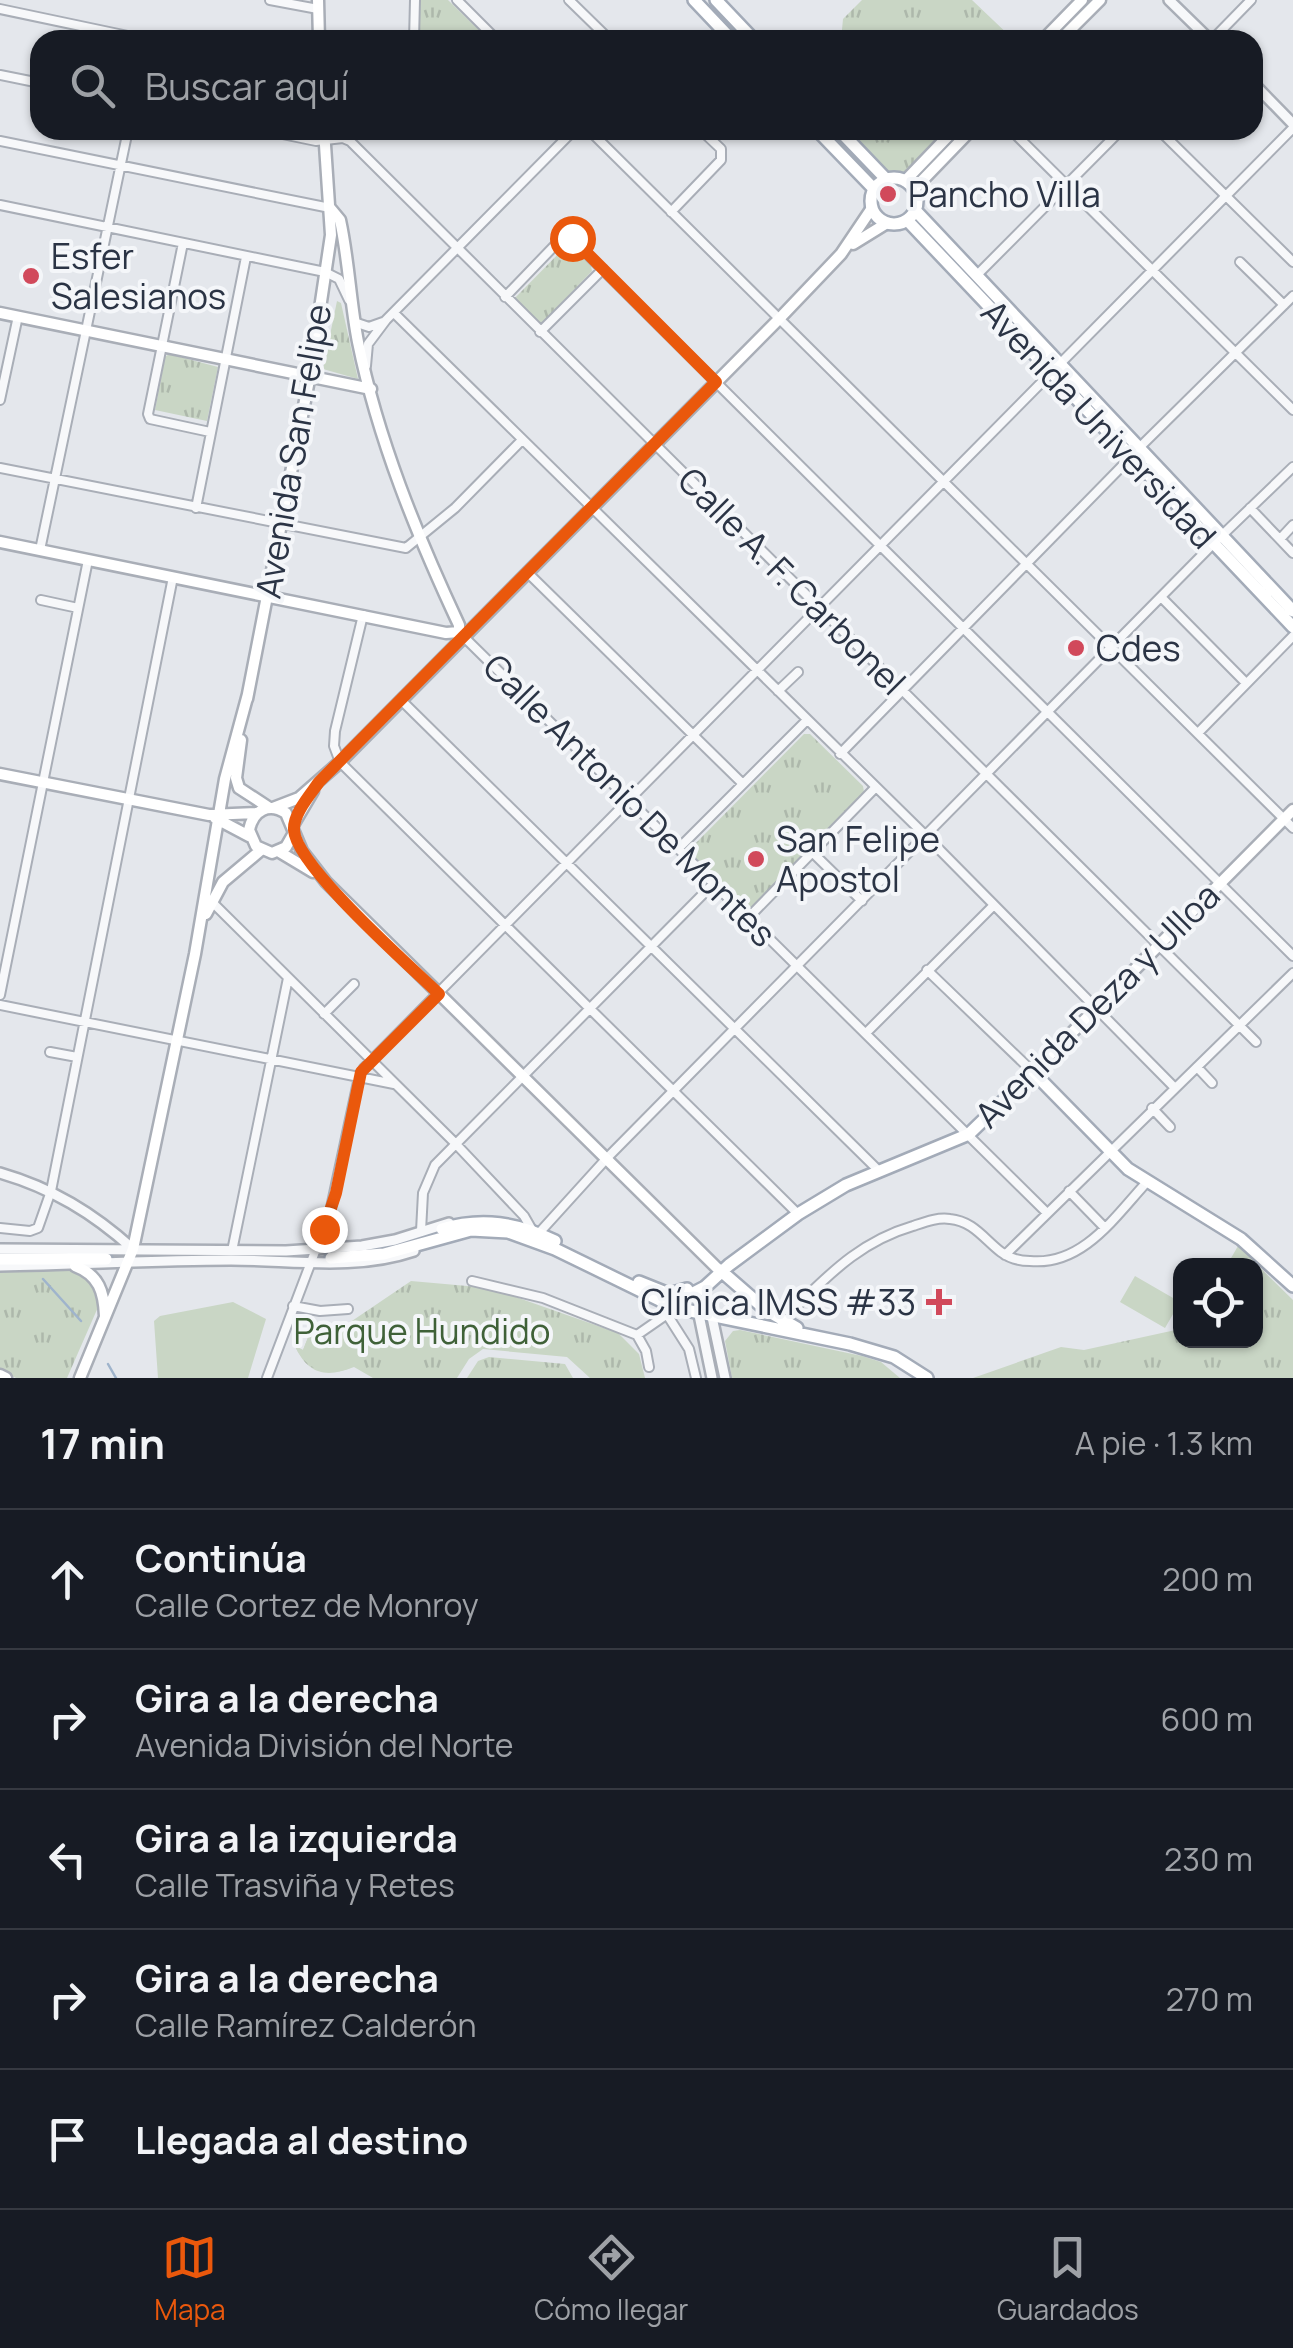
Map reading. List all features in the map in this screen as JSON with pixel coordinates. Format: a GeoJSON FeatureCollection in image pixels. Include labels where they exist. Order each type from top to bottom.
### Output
{"type":"FeatureCollection","features":[{"type":"Feature","properties":{"kind":"main road"},"geometry":{"type":"LineString","coordinates":[[694,0],[722,30]]}},
{"type":"Feature","properties":{"kind":"main road"},"geometry":{"type":"LineString","coordinates":[[716,0],[744,30]]}},
{"type":"Feature","properties":{"kind":"main road"},"geometry":{"type":"LineString","coordinates":[[1064,30],[1082,0]]}},
{"type":"Feature","properties":{"kind":"main road"},"geometry":{"type":"LineString","coordinates":[[1068,30],[1100,0]]}},
{"type":"Feature","properties":{"kind":"main road"},"geometry":{"type":"LineString","coordinates":[[325,140],[330,208],[340,220],[354,322],[370,389],[420,538],[461,634]]}},
{"type":"Feature","properties":{"kind":"main road"},"geometry":{"type":"LineString","coordinates":[[827,140],[874,189]]}},
{"type":"Feature","properties":{"kind":"main road"},"geometry":{"type":"LineString","coordinates":[[849,140],[886,179],[910,185]]}},
{"type":"Feature","properties":{"kind":"main road"},"geometry":{"type":"LineString","coordinates":[[841,254],[886,222],[911,215],[910,185],[946,140]]}},
{"type":"Feature","properties":{"kind":"main road"},"geometry":{"type":"LineString","coordinates":[[910,185],[960,140]]}},
{"type":"Feature","properties":{"kind":"main road"},"geometry":{"type":"LineString","coordinates":[[0,774],[216,817],[256,813],[299,798],[340,762],[461,634],[528,573],[780,319],[841,254],[872,208],[874,189],[886,179]]}},
{"type":"Feature","properties":{"kind":"main road","name":"Avenida San Felipe"},"geometry":{"type":"LineString","coordinates":[[80,1377],[131,1255],[178,1040],[216,817],[248,694],[310,375],[331,235],[330,208]]}},
{"type":"Feature","properties":{"kind":"main road"},"geometry":{"type":"LineString","coordinates":[[872,208],[886,222]]}},
{"type":"Feature","properties":{"kind":"main road","name":"Avenida Universidad"},"geometry":{"type":"LineString","coordinates":[[911,215],[978,274],[1140,447],[1293,627]]}},
{"type":"Feature","properties":{"kind":"main road","name":"Avenida Universidad"},"geometry":{"type":"LineString","coordinates":[[911,215],[1130,458],[1293,610]]}},
{"type":"Feature","properties":{"kind":"main road"},"geometry":{"type":"LineString","coordinates":[[0,313],[370,389]]}},
{"type":"Feature","properties":{"kind":"main road","name":"Calle Antonio De Montes"},"geometry":{"type":"LineString","coordinates":[[0,544],[461,634]]}},
{"type":"Feature","properties":{"kind":"main road","name":"Avenida San Felipe"},"geometry":{"type":"LineString","coordinates":[[248,694],[237,783],[246,795],[271,808]]}},
{"type":"Feature","properties":{"kind":"main road"},"geometry":{"type":"LineString","coordinates":[[278,852],[291,841],[293,829],[319,782]]}},
{"type":"Feature","properties":{"kind":"main road"},"geometry":{"type":"LineString","coordinates":[[271,808],[286,813],[302,850],[326,882],[439,994],[766,1310],[805,1332]]}},
{"type":"Feature","properties":{"kind":"main road"},"geometry":{"type":"LineString","coordinates":[[249,836],[256,813]]}},
{"type":"Feature","properties":{"kind":"main road"},"geometry":{"type":"LineString","coordinates":[[216,817],[249,836],[261,850],[294,859],[326,882]]}},
{"type":"Feature","properties":{"kind":"main road","name":"Avenida Deza y Ulloa"},"geometry":{"type":"LineString","coordinates":[[670,1305],[692,1295],[798,1214],[877,1170],[969,1134],[1219,882],[1290,819]]}},
{"type":"Feature","properties":{"kind":"main road","name":"Avenida San Felipe"},"geometry":{"type":"LineString","coordinates":[[198,938],[211,901],[234,870],[261,850]]}},
{"type":"Feature","properties":{"kind":"main road"},"geometry":{"type":"LineString","coordinates":[[1033,1072],[1109,1152],[1146,1183],[1241,1239],[1293,1286]]}},
{"type":"Feature","properties":{"kind":"main road"},"geometry":{"type":"LineString","coordinates":[[331,1256],[396,1245],[458,1228],[508,1224],[535,1232],[670,1305]]}},
{"type":"Feature","properties":{"kind":"main road"},"geometry":{"type":"LineString","coordinates":[[458,1228],[526,1236],[670,1305],[705,1316],[805,1332],[894,1356],[927,1378]]}},
{"type":"Feature","properties":{"kind":"main road"},"geometry":{"type":"LineString","coordinates":[[0,1257],[106,1256]]}},
{"type":"Feature","properties":{"kind":"main road"},"geometry":{"type":"LineString","coordinates":[[75,1266],[90,1273],[98,1283],[105,1318]]}},
{"type":"Feature","properties":{"kind":"street"},"geometry":{"type":"LineString","coordinates":[[270,0],[318,5]]}},
{"type":"Feature","properties":{"kind":"street"},"geometry":{"type":"LineString","coordinates":[[414,30],[415,0]]}},
{"type":"Feature","properties":{"kind":"street"},"geometry":{"type":"LineString","coordinates":[[457,0],[487,30]]}},
{"type":"Feature","properties":{"kind":"street"},"geometry":{"type":"LineString","coordinates":[[569,0],[600,30]]}},
{"type":"Feature","properties":{"kind":"street"},"geometry":{"type":"LineString","coordinates":[[1169,0],[1200,30]]}},
{"type":"Feature","properties":{"kind":"street"},"geometry":{"type":"LineString","coordinates":[[1221,30],[1251,0]]}},
{"type":"Feature","properties":{"kind":"street"},"geometry":{"type":"LineString","coordinates":[[0,9],[82,30]]}},
{"type":"Feature","properties":{"kind":"street"},"geometry":{"type":"LineString","coordinates":[[0,74],[30,81]]}},
{"type":"Feature","properties":{"kind":"street"},"geometry":{"type":"LineString","coordinates":[[267,1378],[336,1193],[359,1077],[370,1061],[1293,126],[1263,94]]}},
{"type":"Feature","properties":{"kind":"street"},"geometry":{"type":"LineString","coordinates":[[40,550],[126,140]]}},
{"type":"Feature","properties":{"kind":"street","name":"Calle A. F. Carbonel"},"geometry":{"type":"LineString","coordinates":[[349,140],[1256,1042]]}},
{"type":"Feature","properties":{"kind":"street"},"geometry":{"type":"LineString","coordinates":[[365,370],[368,344],[390,316],[564,140]]}},
{"type":"Feature","properties":{"kind":"street"},"geometry":{"type":"LineString","coordinates":[[600,140],[1198,734],[1290,819]]}},
{"type":"Feature","properties":{"kind":"street"},"geometry":{"type":"LineString","coordinates":[[672,212],[718,164],[721,149],[712,140]]}},
{"type":"Feature","properties":{"kind":"street"},"geometry":{"type":"LineString","coordinates":[[1021,140],[1293,410]]}},
{"type":"Feature","properties":{"kind":"street"},"geometry":{"type":"LineString","coordinates":[[978,274],[1111,140]]}},
{"type":"Feature","properties":{"kind":"street"},"geometry":{"type":"LineString","coordinates":[[1170,140],[1293,262]]}},
{"type":"Feature","properties":{"kind":"street"},"geometry":{"type":"LineString","coordinates":[[0,141],[330,208]]}},
{"type":"Feature","properties":{"kind":"street"},"geometry":{"type":"LineString","coordinates":[[0,205],[325,272],[342,283],[352,308]]}},
{"type":"Feature","properties":{"kind":"street"},"geometry":{"type":"LineString","coordinates":[[505,298],[565,237],[572,238],[1293,956]]}},
{"type":"Feature","properties":{"kind":"street"},"geometry":{"type":"LineString","coordinates":[[183,243],[149,417],[210,432]]}},
{"type":"Feature","properties":{"kind":"street"},"geometry":{"type":"LineString","coordinates":[[196,508],[246,257]]}},
{"type":"Feature","properties":{"kind":"street"},"geometry":{"type":"LineString","coordinates":[[1240,262],[1284,305]]}},
{"type":"Feature","properties":{"kind":"street"},"geometry":{"type":"LineString","coordinates":[[540,332],[603,269]]}},
{"type":"Feature","properties":{"kind":"street"},"geometry":{"type":"LineString","coordinates":[[1140,447],[1293,296]]}},
{"type":"Feature","properties":{"kind":"street"},"geometry":{"type":"LineString","coordinates":[[0,400],[18,316]]}},
{"type":"Feature","properties":{"kind":"street"},"geometry":{"type":"LineString","coordinates":[[354,322],[370,327],[390,316]]}},
{"type":"Feature","properties":{"kind":"street"},"geometry":{"type":"LineString","coordinates":[[390,316],[453,368],[521,441],[926,836],[1174,1087]]}},
{"type":"Feature","properties":{"kind":"street"},"geometry":{"type":"LineString","coordinates":[[0,468],[401,548],[420,538],[521,441]]}},
{"type":"Feature","properties":{"kind":"street"},"geometry":{"type":"LineString","coordinates":[[840,754],[1130,458]]}},
{"type":"Feature","properties":{"kind":"street"},"geometry":{"type":"LineString","coordinates":[[211,901],[454,1142],[535,1232],[1293,467]]}},
{"type":"Feature","properties":{"kind":"street"},"geometry":{"type":"LineString","coordinates":[[1250,508],[1293,552]]}},
{"type":"Feature","properties":{"kind":"street"},"geometry":{"type":"LineString","coordinates":[[1280,539],[1293,526]]}},
{"type":"Feature","properties":{"kind":"street"},"geometry":{"type":"LineString","coordinates":[[0,995],[88,560]]}},
{"type":"Feature","properties":{"kind":"street"},"geometry":{"type":"LineString","coordinates":[[528,573],[744,784]]}},
{"type":"Feature","properties":{"kind":"street"},"geometry":{"type":"LineString","coordinates":[[0,1228],[38,1228],[51,1191],[173,577]]}},
{"type":"Feature","properties":{"kind":"street"},"geometry":{"type":"LineString","coordinates":[[1161,597],[1246,682]]}},
{"type":"Feature","properties":{"kind":"street"},"geometry":{"type":"LineString","coordinates":[[40,600],[78,608]]}},
{"type":"Feature","properties":{"kind":"street"},"geometry":{"type":"LineString","coordinates":[[363,615],[335,731],[334,746],[340,762],[798,1214]]}},
{"type":"Feature","properties":{"kind":"street","name":"Calle Antonio De Montes"},"geometry":{"type":"LineString","coordinates":[[461,634],[1047,1213]]}},
{"type":"Feature","properties":{"kind":"street"},"geometry":{"type":"LineString","coordinates":[[1198,734],[1293,636]]}},
{"type":"Feature","properties":{"kind":"street"},"geometry":{"type":"LineString","coordinates":[[778,691],[798,672]]}},
{"type":"Feature","properties":{"kind":"street"},"geometry":{"type":"LineString","coordinates":[[401,700],[877,1170]]}},
{"type":"Feature","properties":{"kind":"street"},"geometry":{"type":"LineString","coordinates":[[680,848],[807,720]]}},
{"type":"Feature","properties":{"kind":"street"},"geometry":{"type":"LineString","coordinates":[[749,917],[875,788]]}},
{"type":"Feature","properties":{"kind":"street"},"geometry":{"type":"LineString","coordinates":[[812,852],[862,901]]}},
{"type":"Feature","properties":{"kind":"street"},"geometry":{"type":"LineString","coordinates":[[420,1232],[426,1182],[454,1142],[524,1077],[714,883]]}},
{"type":"Feature","properties":{"kind":"street"},"geometry":{"type":"LineString","coordinates":[[866,1033],[994,905]]}},
{"type":"Feature","properties":{"kind":"street"},"geometry":{"type":"LineString","coordinates":[[927,970],[1033,1072]]}},
{"type":"Feature","properties":{"kind":"street"},"geometry":{"type":"LineString","coordinates":[[1004,1255],[1293,973]]}},
{"type":"Feature","properties":{"kind":"street"},"geometry":{"type":"LineString","coordinates":[[232,1250],[288,978]]}},
{"type":"Feature","properties":{"kind":"street"},"geometry":{"type":"LineString","coordinates":[[324,1014],[354,984]]}},
{"type":"Feature","properties":{"kind":"street"},"geometry":{"type":"LineString","coordinates":[[0,1005],[394,1084]]}},
{"type":"Feature","properties":{"kind":"street"},"geometry":{"type":"LineString","coordinates":[[50,1052],[78,1057]]}},
{"type":"Feature","properties":{"kind":"street"},"geometry":{"type":"LineString","coordinates":[[1197,1067],[1212,1083]]}},
{"type":"Feature","properties":{"kind":"street"},"geometry":{"type":"LineString","coordinates":[[1152,1108],[1170,1127]]}},
{"type":"Feature","properties":{"kind":"street"},"geometry":{"type":"LineString","coordinates":[[0,1173],[51,1191],[83,1209],[131,1255]]}},
{"type":"Feature","properties":{"kind":"street"},"geometry":{"type":"LineString","coordinates":[[800,1303],[833,1270],[871,1241],[932,1220],[964,1222],[1004,1255],[1033,1262],[1058,1260],[1083,1248],[1146,1183]]}},
{"type":"Feature","properties":{"kind":"street"},"geometry":{"type":"LineString","coordinates":[[1069,1191],[1105,1228]]}},
{"type":"Feature","properties":{"kind":"street"},"geometry":{"type":"LineString","coordinates":[[0,1257],[316,1249],[376,1244],[420,1232],[458,1228]]}},
{"type":"Feature","properties":{"kind":"street"},"geometry":{"type":"LineString","coordinates":[[0,1257],[75,1266],[131,1255],[309,1262],[385,1259],[429,1246],[458,1228]]}},
{"type":"Feature","properties":{"kind":"street"},"geometry":{"type":"LineString","coordinates":[[472,1281],[543,1298],[637,1335],[649,1367]]}},
{"type":"Feature","properties":{"kind":"street"},"geometry":{"type":"LineString","coordinates":[[637,1335],[670,1305],[689,1348],[696,1378]]}},
{"type":"Feature","properties":{"kind":"street"},"geometry":{"type":"LineString","coordinates":[[293,1306],[320,1311],[348,1308]]}},
{"type":"Feature","properties":{"kind":"street"},"geometry":{"type":"LineString","coordinates":[[705,1316],[712,1378]]}},
{"type":"Feature","properties":{"kind":"street"},"geometry":{"type":"LineString","coordinates":[[705,1316],[725,1378]]}},
{"type":"Feature","properties":{"kind":"green space"},"geometry":{"type":"Polygon","coordinates":[[[419,0],[448,0],[479,30],[419,30],[419,0]]]}},
{"type":"Feature","properties":{"kind":"green space"},"geometry":{"type":"Polygon","coordinates":[[[862,0],[972,0],[1004,30],[842,30],[843,19],[862,0]]]}},
{"type":"Feature","properties":{"kind":"green space"},"geometry":{"type":"Polygon","coordinates":[[[849,140],[944,140],[905,181],[886,179],[849,140]]]}},
{"type":"Feature","properties":{"kind":"green space"},"geometry":{"type":"Polygon","coordinates":[[[565,247],[571,247],[592,271],[540,325],[514,299],[565,247]]]}},
{"type":"Feature","properties":{"kind":"green space"},"geometry":{"type":"Polygon","coordinates":[[[337,301],[341,303],[358,379],[323,369],[337,301]]]}},
{"type":"Feature","properties":{"kind":"green space"},"geometry":{"type":"Polygon","coordinates":[[[169,354],[218,367],[207,421],[155,410],[165,357],[169,354]]]}},
{"type":"Feature","properties":{"kind":"green space"},"geometry":{"type":"Polygon","coordinates":[[[804,734],[810,734],[863,786],[864,792],[751,910],[688,851],[804,734]]]}},
{"type":"Feature","properties":{"kind":"green space"},"geometry":{"type":"Polygon","coordinates":[[[1238,1246],[1250,1258],[1231,1258],[1238,1246]]]}},
{"type":"Feature","properties":{"kind":"green space"},"geometry":{"type":"Polygon","coordinates":[[[0,1267],[60,1268],[75,1272],[95,1290],[99,1305],[67,1378],[16,1378],[0,1370],[0,1267]]]}},
{"type":"Feature","properties":{"kind":"green space"},"geometry":{"type":"Polygon","coordinates":[[[1263,1271],[1293,1300],[1293,1378],[973,1378],[1061,1347],[1084,1350],[1173,1331],[1173,1348],[1263,1348],[1263,1271]]]}},
{"type":"Feature","properties":{"kind":"green space"},"geometry":{"type":"Polygon","coordinates":[[[1135,1276],[1173,1298],[1173,1314],[1165,1328],[1120,1302],[1135,1276]]]}},
{"type":"Feature","properties":{"kind":"green space","name":"Parque Hundido"},"geometry":{"type":"Polygon","coordinates":[[[411,1281],[490,1288],[618,1333],[639,1354],[645,1378],[590,1378],[567,1357],[483,1349],[469,1359],[457,1378],[373,1378],[354,1367],[319,1372],[300,1356],[295,1346],[303,1350],[309,1335],[314,1337],[318,1329],[343,1327],[411,1281]]]}},
{"type":"Feature","properties":{"kind":"green space"},"geometry":{"type":"Polygon","coordinates":[[[233,1302],[266,1319],[248,1378],[158,1378],[154,1321],[160,1316],[233,1302]]]}},
{"type":"Feature","properties":{"kind":"green space"},"geometry":{"type":"Polygon","coordinates":[[[318,1329],[356,1329],[366,1339],[362,1354],[349,1358],[350,1368],[333,1372],[318,1369],[305,1361],[295,1346],[303,1350],[309,1335],[314,1337],[318,1329]]]}},
{"type":"Feature","properties":{"kind":"green space"},"geometry":{"type":"Polygon","coordinates":[[[733,1331],[862,1356],[881,1362],[900,1378],[732,1378],[725,1341],[733,1331]]]}},
{"type":"Feature","properties":{"kind":"green space","name":"Parque Hundido"},"geometry":{"type":"Polygon","coordinates":[[[489,1357],[565,1364],[573,1378],[467,1378],[478,1361],[489,1357]]]}},
{"type":"Feature","properties":{"kind":"waterway"},"geometry":{"type":"LineString","coordinates":[[43,1279],[81,1321]]}},
{"type":"Feature","properties":{"kind":"waterway"},"geometry":{"type":"LineString","coordinates":[[108,1364],[116,1378]]}},
{"type":"Feature","properties":{"kind":"place","name":"Pancho Villa"},"geometry":{"type":"Point","coordinates":[888,194]}},
{"type":"Feature","properties":{"kind":"place","name":"Esfer Salesianos"},"geometry":{"type":"Point","coordinates":[31,276]}},
{"type":"Feature","properties":{"kind":"place","name":"Cdes"},"geometry":{"type":"Point","coordinates":[1076,648]}},
{"type":"Feature","properties":{"kind":"place","name":"San Felipe Apostol"},"geometry":{"type":"Point","coordinates":[756,859]}},
{"type":"Feature","properties":{"kind":"place","name":"Clínica IMSS #33"},"geometry":{"type":"Point","coordinates":[939,1302]}},
{"type":"Feature","properties":{"kind":"route"},"geometry":{"type":"LineString","coordinates":[[324,1229],[336,1193],[361,1072],[439,994],[326,882],[294,833],[297,816],[319,782],[716,382],[572,238]]}}]}
